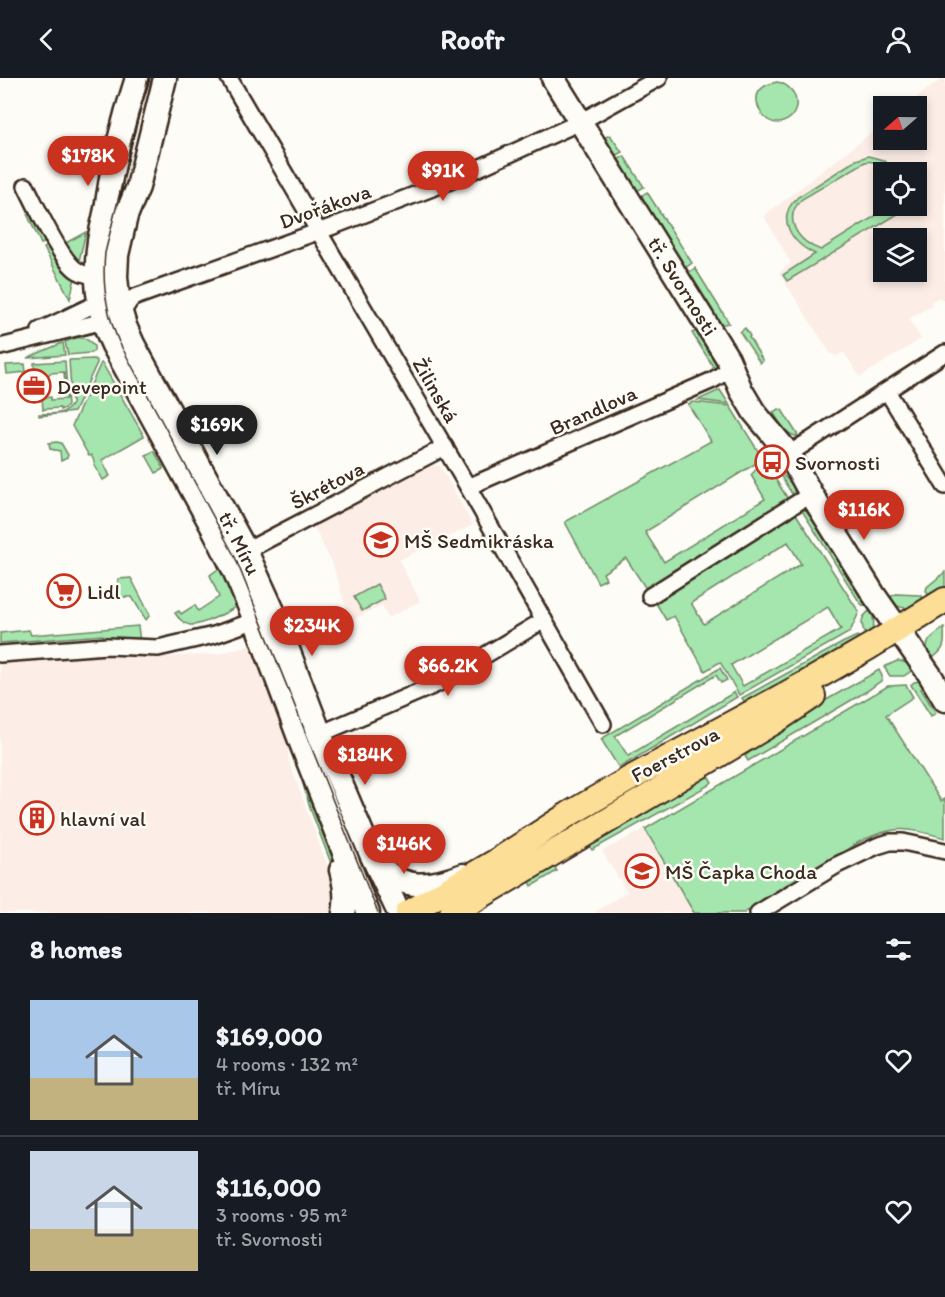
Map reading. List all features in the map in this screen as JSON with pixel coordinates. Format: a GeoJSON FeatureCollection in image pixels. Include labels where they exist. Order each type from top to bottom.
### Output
{"type":"FeatureCollection","features":[{"type":"Feature","properties":{"kind":"main road"},"geometry":{"type":"LineString","coordinates":[[114,306],[97,275],[100,239],[109,187],[137,78]]}},
{"type":"Feature","properties":{"kind":"main road"},"geometry":{"type":"LineString","coordinates":[[114,306],[118,245],[126,216],[138,188],[165,78]]}},
{"type":"Feature","properties":{"kind":"main road","name":"tř. Svornosti"},"geometry":{"type":"LineString","coordinates":[[552,78],[733,368],[741,390],[754,412],[789,454],[811,494],[874,595],[945,700]]}},
{"type":"Feature","properties":{"kind":"main road","name":"tř. Míru"},"geometry":{"type":"LineString","coordinates":[[114,306],[238,555],[399,913]]}},
{"type":"Feature","properties":{"kind":"main road","name":"Foerstrova"},"geometry":{"type":"LineString","coordinates":[[452,913],[774,722],[902,636],[945,600]]}},
{"type":"Feature","properties":{"kind":"main road","name":"tř. Míru"},"geometry":{"type":"LineString","coordinates":[[264,617],[304,751],[368,913]]}},
{"type":"Feature","properties":{"kind":"main road","name":"Foerstrova"},"geometry":{"type":"LineString","coordinates":[[408,913],[630,778],[781,697],[902,636],[945,619]]}},
{"type":"Feature","properties":{"kind":"main road"},"geometry":{"type":"LineString","coordinates":[[304,751],[313,797],[343,875],[346,899],[344,913]]}},
{"type":"Feature","properties":{"kind":"main road"},"geometry":{"type":"LineString","coordinates":[[371,854],[391,876],[407,883],[423,885],[447,881],[495,862]]}},
{"type":"Feature","properties":{"kind":"main road"},"geometry":{"type":"LineString","coordinates":[[467,913],[496,887]]}},
{"type":"Feature","properties":{"kind":"street","name":"Žilinská"},"geometry":{"type":"LineString","coordinates":[[229,78],[468,487],[538,624],[603,724]]}},
{"type":"Feature","properties":{"kind":"street","name":"Dvořákova"},"geometry":{"type":"LineString","coordinates":[[6,345],[57,323],[114,306],[448,182],[580,122],[659,78]]}},
{"type":"Feature","properties":{"kind":"street"},"geometry":{"type":"LineString","coordinates":[[26,186],[54,240],[72,267],[84,274],[97,275]]}},
{"type":"Feature","properties":{"kind":"street"},"geometry":{"type":"LineString","coordinates":[[789,454],[945,353]]}},
{"type":"Feature","properties":{"kind":"street","name":"Brandlova"},"geometry":{"type":"LineString","coordinates":[[468,487],[713,380],[733,368]]}},
{"type":"Feature","properties":{"kind":"street"},"geometry":{"type":"LineString","coordinates":[[887,391],[945,486]]}},
{"type":"Feature","properties":{"kind":"street","name":"Škrétova"},"geometry":{"type":"LineString","coordinates":[[238,555],[445,447]]}},
{"type":"Feature","properties":{"kind":"street"},"geometry":{"type":"LineString","coordinates":[[651,596],[811,494]]}},
{"type":"Feature","properties":{"kind":"street"},"geometry":{"type":"LineString","coordinates":[[0,654],[107,646],[158,648],[214,635],[264,617]]}},
{"type":"Feature","properties":{"kind":"street"},"geometry":{"type":"LineString","coordinates":[[320,734],[437,684],[538,624]]}},
{"type":"Feature","properties":{"kind":"street"},"geometry":{"type":"LineString","coordinates":[[758,913],[837,865],[877,846],[890,842],[903,842],[945,851]]}},
{"type":"Feature","properties":{"kind":"shaded area"},"geometry":{"type":"Polygon","coordinates":[[[945,78],[945,303],[940,297],[931,302],[932,305],[909,319],[921,339],[860,377],[844,352],[837,356],[831,354],[779,273],[791,263],[764,216],[873,132],[873,150],[927,150],[927,96],[919,96],[945,78]]]}},
{"type":"Feature","properties":{"kind":"shaded area","name":"MŠ Sedmikráska"},"geometry":{"type":"Polygon","coordinates":[[[433,465],[440,466],[473,525],[399,560],[420,601],[388,618],[382,605],[350,621],[333,565],[314,527],[433,465]]]}},
{"type":"Feature","properties":{"kind":"shaded area"},"geometry":{"type":"Polygon","coordinates":[[[252,645],[280,715],[290,764],[331,876],[332,893],[329,913],[0,913],[0,659],[218,654],[252,645]]]}},
{"type":"Feature","properties":{"kind":"shaded area","name":"MŠ Čapka Choda"},"geometry":{"type":"Polygon","coordinates":[[[645,829],[694,913],[593,913],[627,892],[602,851],[645,829]]]}},
{"type":"Feature","properties":{"kind":"green space"},"geometry":{"type":"Polygon","coordinates":[[[777,82],[789,88],[796,100],[793,115],[780,123],[766,119],[760,111],[757,100],[757,95],[762,88],[777,82]]]}},
{"type":"Feature","properties":{"kind":"green space"},"geometry":{"type":"Polygon","coordinates":[[[610,135],[622,152],[615,156],[610,148],[603,147],[599,140],[610,135]]]}},
{"type":"Feature","properties":{"kind":"green space"},"geometry":{"type":"Polygon","coordinates":[[[624,156],[644,187],[637,191],[618,160],[624,156]]]}},
{"type":"Feature","properties":{"kind":"green space"},"geometry":{"type":"Polygon","coordinates":[[[868,156],[885,162],[865,162],[802,199],[793,214],[795,229],[806,242],[821,250],[875,216],[894,216],[787,281],[783,275],[815,254],[799,243],[789,229],[787,213],[791,205],[798,197],[856,160],[868,156]]]}},
{"type":"Feature","properties":{"kind":"green space"},"geometry":{"type":"Polygon","coordinates":[[[647,192],[692,263],[685,268],[641,196],[647,192]]]}},
{"type":"Feature","properties":{"kind":"green space"},"geometry":{"type":"Polygon","coordinates":[[[32,212],[46,242],[41,244],[27,214],[32,212]]]}},
{"type":"Feature","properties":{"kind":"green space"},"geometry":{"type":"Polygon","coordinates":[[[86,232],[78,265],[62,245],[86,232]]]}},
{"type":"Feature","properties":{"kind":"green space"},"geometry":{"type":"Polygon","coordinates":[[[48,246],[68,273],[75,278],[70,299],[44,248],[48,246]]]}},
{"type":"Feature","properties":{"kind":"green space"},"geometry":{"type":"Polygon","coordinates":[[[695,268],[729,323],[719,325],[709,313],[710,307],[688,273],[695,268]]]}},
{"type":"Feature","properties":{"kind":"green space"},"geometry":{"type":"Polygon","coordinates":[[[701,328],[718,360],[716,371],[692,333],[701,328]]]}},
{"type":"Feature","properties":{"kind":"green space"},"geometry":{"type":"Polygon","coordinates":[[[745,328],[763,361],[760,363],[740,332],[745,328]]]}},
{"type":"Feature","properties":{"kind":"green space"},"geometry":{"type":"Polygon","coordinates":[[[76,338],[88,340],[94,346],[94,351],[68,355],[65,342],[76,338]]]}},
{"type":"Feature","properties":{"kind":"green space"},"geometry":{"type":"Polygon","coordinates":[[[63,343],[65,355],[27,358],[63,343]]]}},
{"type":"Feature","properties":{"kind":"green space"},"geometry":{"type":"Polygon","coordinates":[[[94,359],[97,363],[74,412],[39,416],[39,414],[62,412],[72,404],[69,360],[94,359]]]}},
{"type":"Feature","properties":{"kind":"green space"},"geometry":{"type":"Polygon","coordinates":[[[65,361],[68,405],[60,410],[60,408],[43,410],[42,398],[66,399],[64,372],[35,376],[34,363],[65,361]]]}},
{"type":"Feature","properties":{"kind":"green space"},"geometry":{"type":"Polygon","coordinates":[[[101,363],[144,436],[102,460],[110,476],[103,480],[91,455],[89,456],[72,426],[101,363]]]}},
{"type":"Feature","properties":{"kind":"green space"},"geometry":{"type":"Polygon","coordinates":[[[25,364],[26,372],[7,374],[6,365],[25,364]]]}},
{"type":"Feature","properties":{"kind":"green space"},"geometry":{"type":"Polygon","coordinates":[[[720,390],[729,404],[698,400],[720,390]]]}},
{"type":"Feature","properties":{"kind":"green space"},"geometry":{"type":"Polygon","coordinates":[[[693,402],[730,406],[763,459],[645,532],[664,562],[765,499],[751,475],[762,463],[767,471],[769,469],[790,502],[648,592],[626,558],[603,573],[606,579],[598,583],[565,522],[711,441],[688,404],[693,402]]]}},
{"type":"Feature","properties":{"kind":"green space"},"geometry":{"type":"Polygon","coordinates":[[[782,410],[799,437],[790,434],[781,424],[773,412],[782,410]]]}},
{"type":"Feature","properties":{"kind":"green space"},"geometry":{"type":"Polygon","coordinates":[[[49,443],[61,443],[68,455],[61,461],[60,451],[50,449],[49,443]]]}},
{"type":"Feature","properties":{"kind":"green space"},"geometry":{"type":"Polygon","coordinates":[[[154,451],[163,467],[156,473],[146,455],[154,451]]]}},
{"type":"Feature","properties":{"kind":"green space"},"geometry":{"type":"Polygon","coordinates":[[[773,464],[794,487],[794,497],[773,464]]]}},
{"type":"Feature","properties":{"kind":"green space"},"geometry":{"type":"Polygon","coordinates":[[[801,509],[809,511],[868,604],[864,606],[860,603],[801,509]]]}},
{"type":"Feature","properties":{"kind":"green space"},"geometry":{"type":"Polygon","coordinates":[[[792,513],[796,514],[859,612],[850,632],[739,695],[720,662],[705,671],[674,616],[666,620],[654,600],[792,513]],[[788,542],[691,603],[704,624],[801,564],[788,542]],[[828,607],[731,665],[743,686],[841,629],[828,607]]]}},
{"type":"Feature","properties":{"kind":"green space"},"geometry":{"type":"Polygon","coordinates":[[[221,567],[236,600],[234,608],[200,623],[190,625],[183,622],[175,613],[179,611],[181,614],[195,605],[198,611],[219,597],[210,575],[221,567]]]}},
{"type":"Feature","properties":{"kind":"green space"},"geometry":{"type":"Polygon","coordinates":[[[945,572],[945,587],[930,598],[926,591],[927,587],[945,572]]]}},
{"type":"Feature","properties":{"kind":"green space"},"geometry":{"type":"Polygon","coordinates":[[[131,578],[150,615],[146,620],[132,597],[120,597],[118,579],[131,578]]]}},
{"type":"Feature","properties":{"kind":"green space"},"geometry":{"type":"Polygon","coordinates":[[[377,584],[385,599],[362,611],[354,597],[377,584]]]}},
{"type":"Feature","properties":{"kind":"green space"},"geometry":{"type":"Polygon","coordinates":[[[896,594],[919,595],[925,602],[906,608],[897,606],[888,598],[896,594]]]}},
{"type":"Feature","properties":{"kind":"green space"},"geometry":{"type":"Polygon","coordinates":[[[871,610],[874,625],[868,638],[862,619],[871,610]]]}},
{"type":"Feature","properties":{"kind":"green space"},"geometry":{"type":"Polygon","coordinates":[[[138,626],[140,642],[108,640],[103,635],[0,643],[0,633],[29,630],[31,635],[138,626]]]}},
{"type":"Feature","properties":{"kind":"green space"},"geometry":{"type":"Polygon","coordinates":[[[944,628],[943,647],[931,659],[927,645],[944,628]]]}},
{"type":"Feature","properties":{"kind":"green space"},"geometry":{"type":"Polygon","coordinates":[[[857,636],[863,642],[777,686],[744,701],[742,698],[844,642],[857,636]]]}},
{"type":"Feature","properties":{"kind":"green space"},"geometry":{"type":"Polygon","coordinates":[[[897,661],[907,663],[914,669],[904,676],[890,676],[884,667],[897,661]]]}},
{"type":"Feature","properties":{"kind":"green space"},"geometry":{"type":"Polygon","coordinates":[[[720,668],[727,680],[721,683],[716,675],[615,736],[628,756],[734,692],[737,697],[619,768],[601,739],[720,668]]]}},
{"type":"Feature","properties":{"kind":"green space"},"geometry":{"type":"Polygon","coordinates":[[[879,670],[882,680],[867,691],[748,761],[745,756],[807,711],[879,670]]]}},
{"type":"Feature","properties":{"kind":"green space"},"geometry":{"type":"Polygon","coordinates":[[[921,681],[925,686],[921,689],[936,713],[931,716],[911,685],[921,681]]]}},
{"type":"Feature","properties":{"kind":"green space"},"geometry":{"type":"Polygon","coordinates":[[[906,685],[913,697],[886,715],[941,801],[945,799],[945,838],[911,830],[883,832],[859,842],[744,913],[694,913],[645,829],[888,686],[906,685]]]}},
{"type":"Feature","properties":{"kind":"green space"},"geometry":{"type":"Polygon","coordinates":[[[297,757],[312,806],[338,873],[337,879],[310,808],[297,757]]]}},
{"type":"Feature","properties":{"kind":"green space"},"geometry":{"type":"Polygon","coordinates":[[[707,775],[712,782],[709,785],[592,850],[587,842],[707,775]]]}},
{"type":"Feature","properties":{"kind":"green space"},"geometry":{"type":"Polygon","coordinates":[[[554,866],[557,871],[532,886],[528,877],[554,866]]]}},
{"type":"Feature","properties":{"kind":"tram line"},"geometry":{"type":"LineString","coordinates":[[148,78],[105,253],[104,276],[111,320],[119,342],[235,557],[378,913]]}},
{"type":"Feature","properties":{"kind":"place","name":"Devepoint"},"geometry":{"type":"Point","coordinates":[34,386]}},
{"type":"Feature","properties":{"kind":"place","name":"Svornosti"},"geometry":{"type":"Point","coordinates":[772,462]}},
{"type":"Feature","properties":{"kind":"place","name":"MŠ Sedmikráska"},"geometry":{"type":"Point","coordinates":[381,540]}},
{"type":"Feature","properties":{"kind":"place","name":"Lidl"},"geometry":{"type":"Point","coordinates":[64,591]}},
{"type":"Feature","properties":{"kind":"place","name":"hlavní val"},"geometry":{"type":"Point","coordinates":[37,818]}},
{"type":"Feature","properties":{"kind":"place","name":"MŠ Čapka Choda"},"geometry":{"type":"Point","coordinates":[642,871]}}]}
